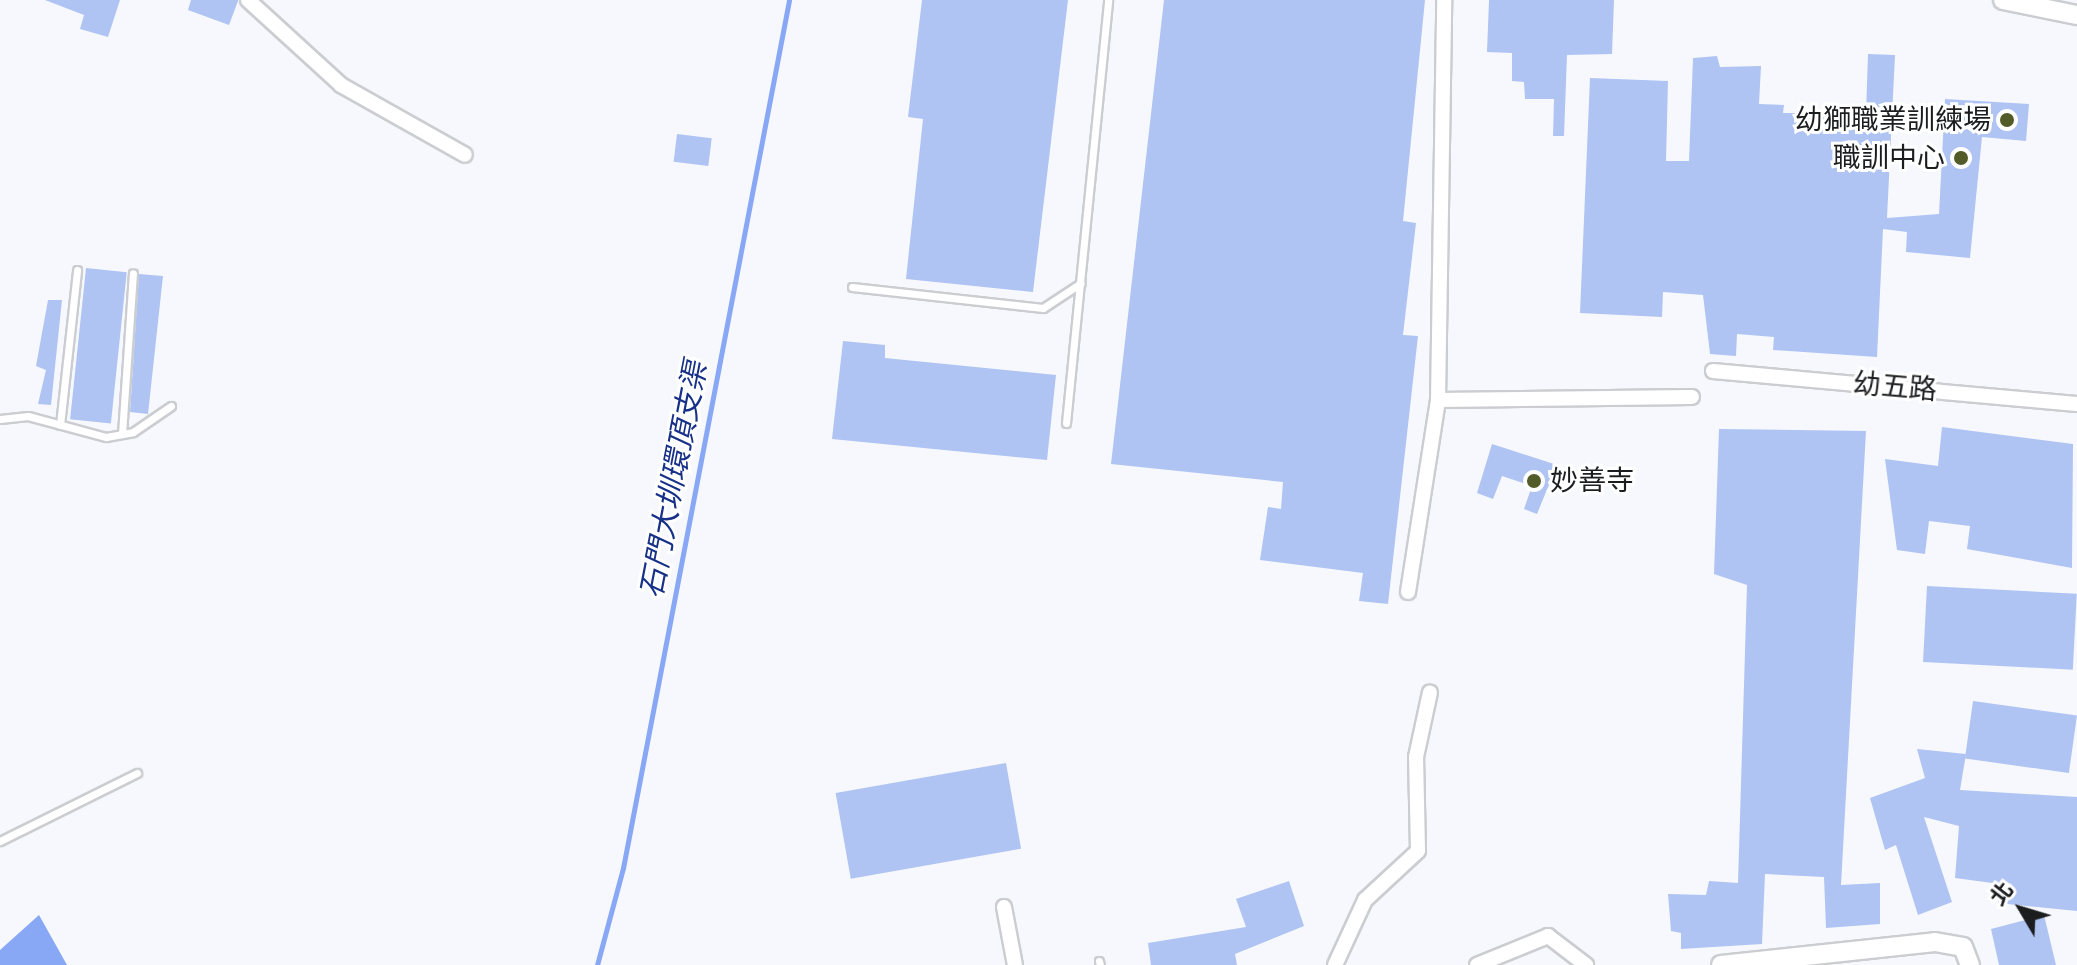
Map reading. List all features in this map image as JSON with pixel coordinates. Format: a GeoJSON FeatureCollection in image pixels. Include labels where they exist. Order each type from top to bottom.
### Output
{"type":"FeatureCollection","features":[{"type":"Feature","properties":{"kind":"street"},"geometry":{"type":"LineString","coordinates":[[248,0],[341,85],[465,155]]}},
{"type":"Feature","properties":{"kind":"street"},"geometry":{"type":"LineString","coordinates":[[1408,592],[1438,400],[1444,0]]}},
{"type":"Feature","properties":{"kind":"street"},"geometry":{"type":"LineString","coordinates":[[2003,0],[2077,15]]}},
{"type":"Feature","properties":{"kind":"street","name":"幼五路"},"geometry":{"type":"LineString","coordinates":[[1713,371],[2077,404]]}},
{"type":"Feature","properties":{"kind":"street"},"geometry":{"type":"LineString","coordinates":[[1438,400],[1692,397]]}},
{"type":"Feature","properties":{"kind":"street"},"geometry":{"type":"LineString","coordinates":[[1335,965],[1365,900],[1418,851],[1416,757],[1430,692]]}},
{"type":"Feature","properties":{"kind":"street"},"geometry":{"type":"LineString","coordinates":[[1004,907],[1015,965]]}},
{"type":"Feature","properties":{"kind":"street"},"geometry":{"type":"LineString","coordinates":[[1477,965],[1548,936],[1586,965]]}},
{"type":"Feature","properties":{"kind":"street"},"geometry":{"type":"LineString","coordinates":[[1721,965],[1935,942],[1963,947],[1970,965]]}},
{"type":"Feature","properties":{"kind":"lane"},"geometry":{"type":"LineString","coordinates":[[1066,423],[1108,0]]}},
{"type":"Feature","properties":{"kind":"lane"},"geometry":{"type":"LineString","coordinates":[[60,425],[77,270]]}},
{"type":"Feature","properties":{"kind":"lane"},"geometry":{"type":"LineString","coordinates":[[122,434],[133,273]]}},
{"type":"Feature","properties":{"kind":"lane"},"geometry":{"type":"LineString","coordinates":[[852,287],[1043,308],[1081,283]]}},
{"type":"Feature","properties":{"kind":"lane"},"geometry":{"type":"LineString","coordinates":[[0,419],[60,425],[106,437],[122,434],[171,406]]}},
{"type":"Feature","properties":{"kind":"lane"},"geometry":{"type":"LineString","coordinates":[[0,841],[137,773]]}},
{"type":"Feature","properties":{"kind":"water"},"geometry":{"type":"Polygon","coordinates":[[[39,915],[67,965],[0,965],[0,950],[39,915]]]}},
{"type":"Feature","properties":{"kind":"building"},"geometry":{"type":"Polygon","coordinates":[[[45,0],[120,0],[108,37],[80,29],[84,15],[45,0]]]}},
{"type":"Feature","properties":{"kind":"building"},"geometry":{"type":"Polygon","coordinates":[[[191,0],[238,1],[229,25],[188,10],[191,0]]]}},
{"type":"Feature","properties":{"kind":"building"},"geometry":{"type":"Polygon","coordinates":[[[922,0],[1068,0],[1033,292],[906,279],[923,119],[908,117],[922,0]]]}},
{"type":"Feature","properties":{"kind":"building"},"geometry":{"type":"Polygon","coordinates":[[[1164,0],[1425,0],[1403,221],[1416,223],[1403,335],[1418,336],[1388,604],[1359,601],[1363,573],[1260,560],[1268,507],[1281,509],[1283,482],[1111,464],[1164,0]]]}},
{"type":"Feature","properties":{"kind":"building"},"geometry":{"type":"Polygon","coordinates":[[[1489,0],[1614,0],[1612,54],[1567,55],[1564,136],[1553,136],[1554,99],[1525,99],[1524,82],[1512,81],[1512,53],[1487,52],[1489,0]]]}},
{"type":"Feature","properties":{"kind":"building"},"geometry":{"type":"Polygon","coordinates":[[[1868,54],[1895,55],[1887,218],[1939,214],[1945,99],[2029,104],[2026,141],[1982,137],[1970,258],[1906,252],[1907,232],[1883,229],[1877,357],[1773,350],[1774,337],[1737,334],[1736,356],[1710,354],[1703,295],[1663,292],[1662,317],[1580,313],[1590,78],[1668,81],[1666,161],[1689,161],[1693,58],[1717,56],[1720,67],[1761,66],[1759,104],[1784,105],[1783,113],[1866,114],[1868,54]]]}},
{"type":"Feature","properties":{"kind":"building"},"geometry":{"type":"Polygon","coordinates":[[[677,134],[712,138],[708,166],[674,162],[677,134]]]}},
{"type":"Feature","properties":{"kind":"building"},"geometry":{"type":"Polygon","coordinates":[[[86,268],[127,272],[111,423],[70,419],[86,268]]]}},
{"type":"Feature","properties":{"kind":"building"},"geometry":{"type":"Polygon","coordinates":[[[139,274],[163,276],[148,414],[130,412],[139,274]]]}},
{"type":"Feature","properties":{"kind":"building"},"geometry":{"type":"Polygon","coordinates":[[[48,300],[62,300],[51,405],[38,404],[46,370],[36,366],[48,300]]]}},
{"type":"Feature","properties":{"kind":"building"},"geometry":{"type":"Polygon","coordinates":[[[843,341],[885,345],[885,358],[1056,375],[1047,460],[832,439],[843,341]]]}},
{"type":"Feature","properties":{"kind":"building"},"geometry":{"type":"Polygon","coordinates":[[[1942,427],[2073,444],[2072,568],[1967,549],[1970,526],[1929,521],[1925,554],[1897,550],[1885,459],[1938,466],[1942,427]]]}},
{"type":"Feature","properties":{"kind":"building"},"geometry":{"type":"Polygon","coordinates":[[[1719,429],[1866,431],[1841,885],[1880,883],[1880,924],[1826,928],[1824,877],[1765,874],[1762,944],[1681,949],[1681,933],[1671,931],[1668,894],[1706,895],[1709,881],[1738,883],[1747,585],[1714,574],[1719,429]]]}},
{"type":"Feature","properties":{"kind":"building","name":"妙善寺"},"geometry":{"type":"Polygon","coordinates":[[[1492,444],[1557,465],[1537,514],[1524,509],[1532,486],[1502,476],[1493,499],[1477,493],[1492,444]]]}},
{"type":"Feature","properties":{"kind":"building"},"geometry":{"type":"Polygon","coordinates":[[[1927,586],[2077,594],[2073,670],[1923,662],[1927,586]]]}},
{"type":"Feature","properties":{"kind":"building"},"geometry":{"type":"Polygon","coordinates":[[[1973,701],[2077,716],[2069,773],[1965,758],[1973,701]]]}},
{"type":"Feature","properties":{"kind":"building"},"geometry":{"type":"Polygon","coordinates":[[[1917,749],[1966,754],[1960,790],[2077,797],[2077,911],[1998,903],[2000,884],[1955,878],[1959,826],[1924,817],[1952,902],[1918,915],[1896,845],[1885,850],[1870,798],[1925,778],[1917,749]]]}},
{"type":"Feature","properties":{"kind":"building"},"geometry":{"type":"Polygon","coordinates":[[[1006,763],[1021,849],[851,879],[836,793],[1006,763]]]}},
{"type":"Feature","properties":{"kind":"building"},"geometry":{"type":"Polygon","coordinates":[[[1289,881],[1304,926],[1235,954],[1237,965],[1151,965],[1148,943],[1246,927],[1236,899],[1289,881]]]}},
{"type":"Feature","properties":{"kind":"building"},"geometry":{"type":"Polygon","coordinates":[[[2044,915],[2056,965],[1999,965],[1991,929],[2044,915]]]}},
{"type":"Feature","properties":{"kind":"waterway","name":"石門大圳環頂支渠"},"geometry":{"type":"LineString","coordinates":[[597,965],[623,868],[789,0]]}},
{"type":"Feature","properties":{"kind":"place","name":"幼獅職業訓練場"},"geometry":{"type":"Point","coordinates":[2007,120]}},
{"type":"Feature","properties":{"kind":"place","name":"職訓中心"},"geometry":{"type":"Point","coordinates":[1961,158]}},
{"type":"Feature","properties":{"kind":"place","name":"妙善寺"},"geometry":{"type":"Point","coordinates":[1534,481]}}]}
